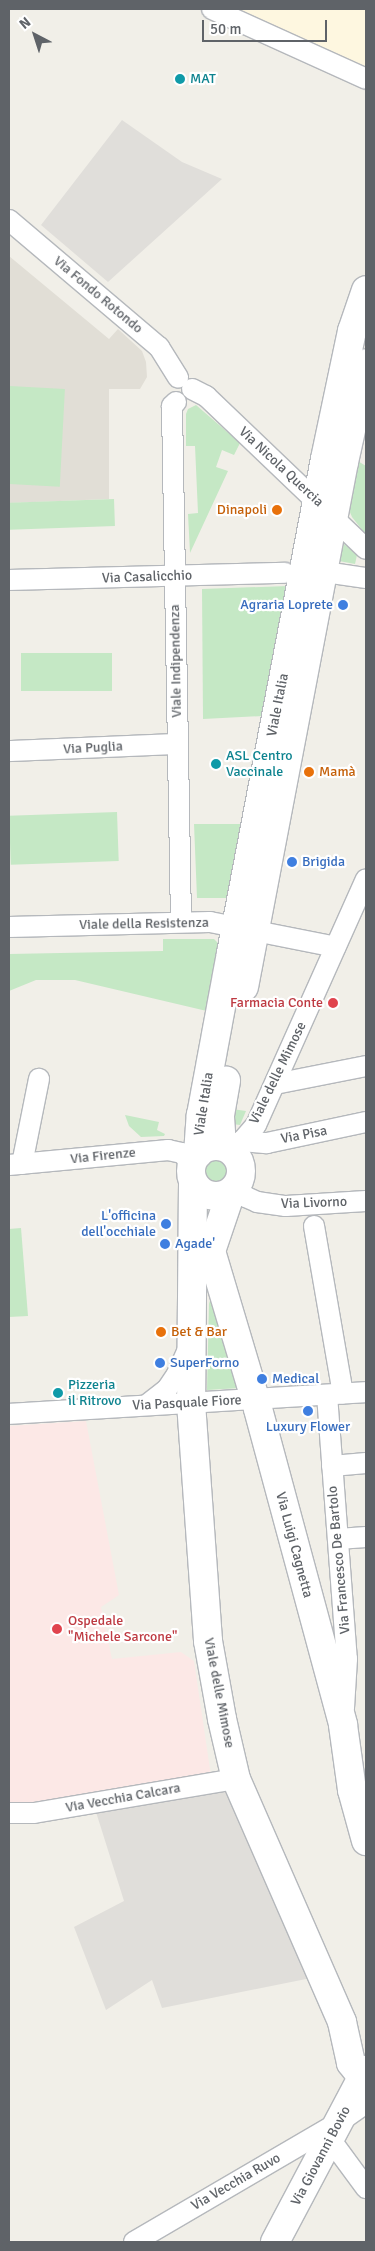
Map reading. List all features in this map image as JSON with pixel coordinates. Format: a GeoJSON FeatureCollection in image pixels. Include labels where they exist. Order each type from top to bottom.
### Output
{"type":"FeatureCollection","features":[{"type":"Feature","properties":{"kind":"main road","name":"Viale Italia"},"geometry":{"type":"LineString","coordinates":[[325,508],[339,386],[352,331],[366,290]]}},
{"type":"Feature","properties":{"kind":"main road","name":"Viale Italia"},"geometry":{"type":"LineString","coordinates":[[212,1156],[201,1115],[245,929],[304,572],[325,508],[366,363]]}},
{"type":"Feature","properties":{"kind":"main road"},"geometry":{"type":"LineString","coordinates":[[212,1156],[204,1194],[218,1197],[234,1190]]}},
{"type":"Feature","properties":{"kind":"main road","name":"Viale delle Mimose"},"geometry":{"type":"LineString","coordinates":[[192,1303],[242,1173],[238,1158],[212,1156],[192,1303],[190,1403],[208,1641],[236,1779],[342,2022],[351,2063],[365,2082]]}},
{"type":"Feature","properties":{"kind":"main road","name":"Via Luigi Cagnetta"},"geometry":{"type":"LineString","coordinates":[[211,1251],[255,1400],[343,1725],[352,1790],[366,1841]]}},
{"type":"Feature","properties":{"kind":"main road"},"geometry":{"type":"LineString","coordinates":[[342,2022],[353,2030],[366,2035]]}},
{"type":"Feature","properties":{"kind":"main road","name":"Via Giovanni Bovio"},"geometry":{"type":"LineString","coordinates":[[275,2242],[334,2131],[365,2082]]}},
{"type":"Feature","properties":{"kind":"street"},"geometry":{"type":"LineString","coordinates":[[212,9],[366,79]]}},
{"type":"Feature","properties":{"kind":"street","name":"Via Fondo Rotondo"},"geometry":{"type":"LineString","coordinates":[[9,220],[159,347],[185,384]]}},
{"type":"Feature","properties":{"kind":"street","name":"Viale Indipendenza"},"geometry":{"type":"LineString","coordinates":[[181,922],[172,406],[176,402],[170,396],[168,389],[171,382],[185,384]]}},
{"type":"Feature","properties":{"kind":"street","name":"Via Nicola Quercia"},"geometry":{"type":"LineString","coordinates":[[185,384],[206,396],[366,549]]}},
{"type":"Feature","properties":{"kind":"street"},"geometry":{"type":"LineString","coordinates":[[304,572],[366,578]]}},
{"type":"Feature","properties":{"kind":"street","name":"Via Casalicchio"},"geometry":{"type":"LineString","coordinates":[[9,580],[304,572]]}},
{"type":"Feature","properties":{"kind":"street","name":"Via Puglia"},"geometry":{"type":"LineString","coordinates":[[9,751],[177,744]]}},
{"type":"Feature","properties":{"kind":"street","name":"Viale delle Mimose"},"geometry":{"type":"LineString","coordinates":[[212,1156],[256,1125],[336,947],[364,890]]}},
{"type":"Feature","properties":{"kind":"street","name":"Viale della Resistenza"},"geometry":{"type":"LineString","coordinates":[[9,927],[210,922],[336,947]]}},
{"type":"Feature","properties":{"kind":"street"},"geometry":{"type":"LineString","coordinates":[[275,1084],[366,1066]]}},
{"type":"Feature","properties":{"kind":"street"},"geometry":{"type":"LineString","coordinates":[[15,1164],[40,1079]]}},
{"type":"Feature","properties":{"kind":"street","name":"Via Pisa"},"geometry":{"type":"LineString","coordinates":[[212,1156],[366,1122]]}},
{"type":"Feature","properties":{"kind":"street","name":"Via Firenze"},"geometry":{"type":"LineString","coordinates":[[15,1164],[168,1150],[212,1156]]}},
{"type":"Feature","properties":{"kind":"street","name":"Via Livorno"},"geometry":{"type":"LineString","coordinates":[[234,1190],[257,1202],[286,1206],[366,1201]]}},
{"type":"Feature","properties":{"kind":"street","name":"Via Francesco De Bartolo"},"geometry":{"type":"LineString","coordinates":[[314,1226],[335,1394],[332,1466],[347,1659],[343,1725]]}},
{"type":"Feature","properties":{"kind":"street","name":"Viale delle Mimose"},"geometry":{"type":"LineString","coordinates":[[148,1404],[159,1398],[173,1381],[191,1342]]}},
{"type":"Feature","properties":{"kind":"street","name":"Via Pasquale Fiore"},"geometry":{"type":"LineString","coordinates":[[9,1414],[366,1392]]}},
{"type":"Feature","properties":{"kind":"street"},"geometry":{"type":"LineString","coordinates":[[332,1466],[366,1463]]}},
{"type":"Feature","properties":{"kind":"street"},"geometry":{"type":"LineString","coordinates":[[338,1539],[366,1537]]}},
{"type":"Feature","properties":{"kind":"street","name":"Via Vecchia Calcara"},"geometry":{"type":"LineString","coordinates":[[9,1813],[34,1813],[236,1779]]}},
{"type":"Feature","properties":{"kind":"street"},"geometry":{"type":"LineString","coordinates":[[334,2131],[366,2188]]}},
{"type":"Feature","properties":{"kind":"street","name":"Via Vecchia Ruvo"},"geometry":{"type":"LineString","coordinates":[[134,2242],[334,2131]]}},
{"type":"Feature","properties":{"kind":"shaded area"},"geometry":{"type":"Polygon","coordinates":[[[233,9],[366,9],[366,70],[233,9]]]}},
{"type":"Feature","properties":{"kind":"shaded area"},"geometry":{"type":"Polygon","coordinates":[[[122,120],[182,162],[222,179],[108,282],[41,225],[122,120]]]}},
{"type":"Feature","properties":{"kind":"shaded area"},"geometry":{"type":"Polygon","coordinates":[[[9,256],[109,339],[118,329],[142,351],[146,362],[147,377],[140,389],[109,389],[109,499],[9,503],[9,256]]]}},
{"type":"Feature","properties":{"kind":"shaded area","name":"Ospedale \"Michele Sarcone\""},"geometry":{"type":"Polygon","coordinates":[[[86,1421],[119,1595],[101,1607],[112,1659],[181,1652],[194,1661],[211,1776],[34,1805],[9,1804],[9,1426],[86,1421]]]}},
{"type":"Feature","properties":{"kind":"shaded area"},"geometry":{"type":"Polygon","coordinates":[[[228,1787],[311,1978],[162,2008],[152,1980],[106,2010],[74,1927],[124,1901],[96,1812],[228,1787]]]}},
{"type":"Feature","properties":{"kind":"green space"},"geometry":{"type":"Polygon","coordinates":[[[10,386],[65,389],[60,487],[9,484],[10,386]]]}},
{"type":"Feature","properties":{"kind":"green space"},"geometry":{"type":"Polygon","coordinates":[[[196,405],[240,443],[234,455],[222,450],[216,467],[228,471],[190,553],[188,514],[198,513],[195,446],[186,446],[186,414],[188,409],[196,405]]]}},
{"type":"Feature","properties":{"kind":"green space"},"geometry":{"type":"Polygon","coordinates":[[[356,460],[366,466],[366,535],[349,510],[348,500],[356,460]]]}},
{"type":"Feature","properties":{"kind":"green space"},"geometry":{"type":"Polygon","coordinates":[[[114,499],[115,526],[10,530],[9,503],[114,499]]]}},
{"type":"Feature","properties":{"kind":"green space"},"geometry":{"type":"Polygon","coordinates":[[[344,544],[357,555],[355,564],[339,561],[344,544]]]}},
{"type":"Feature","properties":{"kind":"green space"},"geometry":{"type":"Polygon","coordinates":[[[288,586],[263,716],[203,719],[202,589],[288,586]]]}},
{"type":"Feature","properties":{"kind":"green space"},"geometry":{"type":"Polygon","coordinates":[[[21,653],[112,653],[112,691],[21,691],[21,653]]]}},
{"type":"Feature","properties":{"kind":"green space"},"geometry":{"type":"Polygon","coordinates":[[[117,812],[119,861],[11,865],[9,816],[117,812]]]}},
{"type":"Feature","properties":{"kind":"green space"},"geometry":{"type":"Polygon","coordinates":[[[194,824],[243,824],[229,898],[197,898],[194,824]]]}},
{"type":"Feature","properties":{"kind":"green space"},"geometry":{"type":"Polygon","coordinates":[[[163,939],[214,939],[223,948],[211,1012],[75,980],[36,980],[9,991],[9,954],[163,951],[163,939]]]}},
{"type":"Feature","properties":{"kind":"green space"},"geometry":{"type":"Polygon","coordinates":[[[232,1109],[246,1111],[240,1125],[232,1124],[232,1109]]]}},
{"type":"Feature","properties":{"kind":"green space"},"geometry":{"type":"Polygon","coordinates":[[[125,1115],[159,1122],[157,1130],[165,1134],[164,1136],[141,1137],[129,1126],[125,1115]]]}},
{"type":"Feature","properties":{"kind":"green space"},"geometry":{"type":"Polygon","coordinates":[[[216,1157],[226,1161],[230,1171],[226,1181],[216,1185],[206,1181],[202,1171],[206,1161],[216,1157]]]}},
{"type":"Feature","properties":{"kind":"green space"},"geometry":{"type":"Polygon","coordinates":[[[21,1228],[28,1316],[9,1317],[9,1229],[21,1228]]]}},
{"type":"Feature","properties":{"kind":"green space"},"geometry":{"type":"Polygon","coordinates":[[[212,1293],[240,1388],[207,1390],[209,1304],[212,1293]]]}},
{"type":"Feature","properties":{"kind":"place","name":"MAT"},"geometry":{"type":"Point","coordinates":[180,79]}},
{"type":"Feature","properties":{"kind":"place","name":"Dinapoli"},"geometry":{"type":"Point","coordinates":[277,510]}},
{"type":"Feature","properties":{"kind":"place","name":"Agraria Loprete"},"geometry":{"type":"Point","coordinates":[343,605]}},
{"type":"Feature","properties":{"kind":"place","name":"ASL Centro Vaccinale"},"geometry":{"type":"Point","coordinates":[216,764]}},
{"type":"Feature","properties":{"kind":"place","name":"Mamà"},"geometry":{"type":"Point","coordinates":[309,772]}},
{"type":"Feature","properties":{"kind":"place","name":"Brigida"},"geometry":{"type":"Point","coordinates":[292,862]}},
{"type":"Feature","properties":{"kind":"place","name":"Farmacia Conte"},"geometry":{"type":"Point","coordinates":[333,1003]}},
{"type":"Feature","properties":{"kind":"place","name":"L'officina dell'occhiale"},"geometry":{"type":"Point","coordinates":[166,1224]}},
{"type":"Feature","properties":{"kind":"place","name":"Agade'"},"geometry":{"type":"Point","coordinates":[165,1244]}},
{"type":"Feature","properties":{"kind":"place","name":"Bet & Bar"},"geometry":{"type":"Point","coordinates":[161,1332]}},
{"type":"Feature","properties":{"kind":"place","name":"SuperForno"},"geometry":{"type":"Point","coordinates":[160,1363]}},
{"type":"Feature","properties":{"kind":"place","name":"Medical"},"geometry":{"type":"Point","coordinates":[262,1379]}},
{"type":"Feature","properties":{"kind":"place","name":"Pizzeria il Ritrovo"},"geometry":{"type":"Point","coordinates":[58,1393]}},
{"type":"Feature","properties":{"kind":"place","name":"Luxury Flower"},"geometry":{"type":"Point","coordinates":[308,1411]}},
{"type":"Feature","properties":{"kind":"place","name":"Ospedale \"Michele Sarcone\""},"geometry":{"type":"Point","coordinates":[57,1629]}}]}
